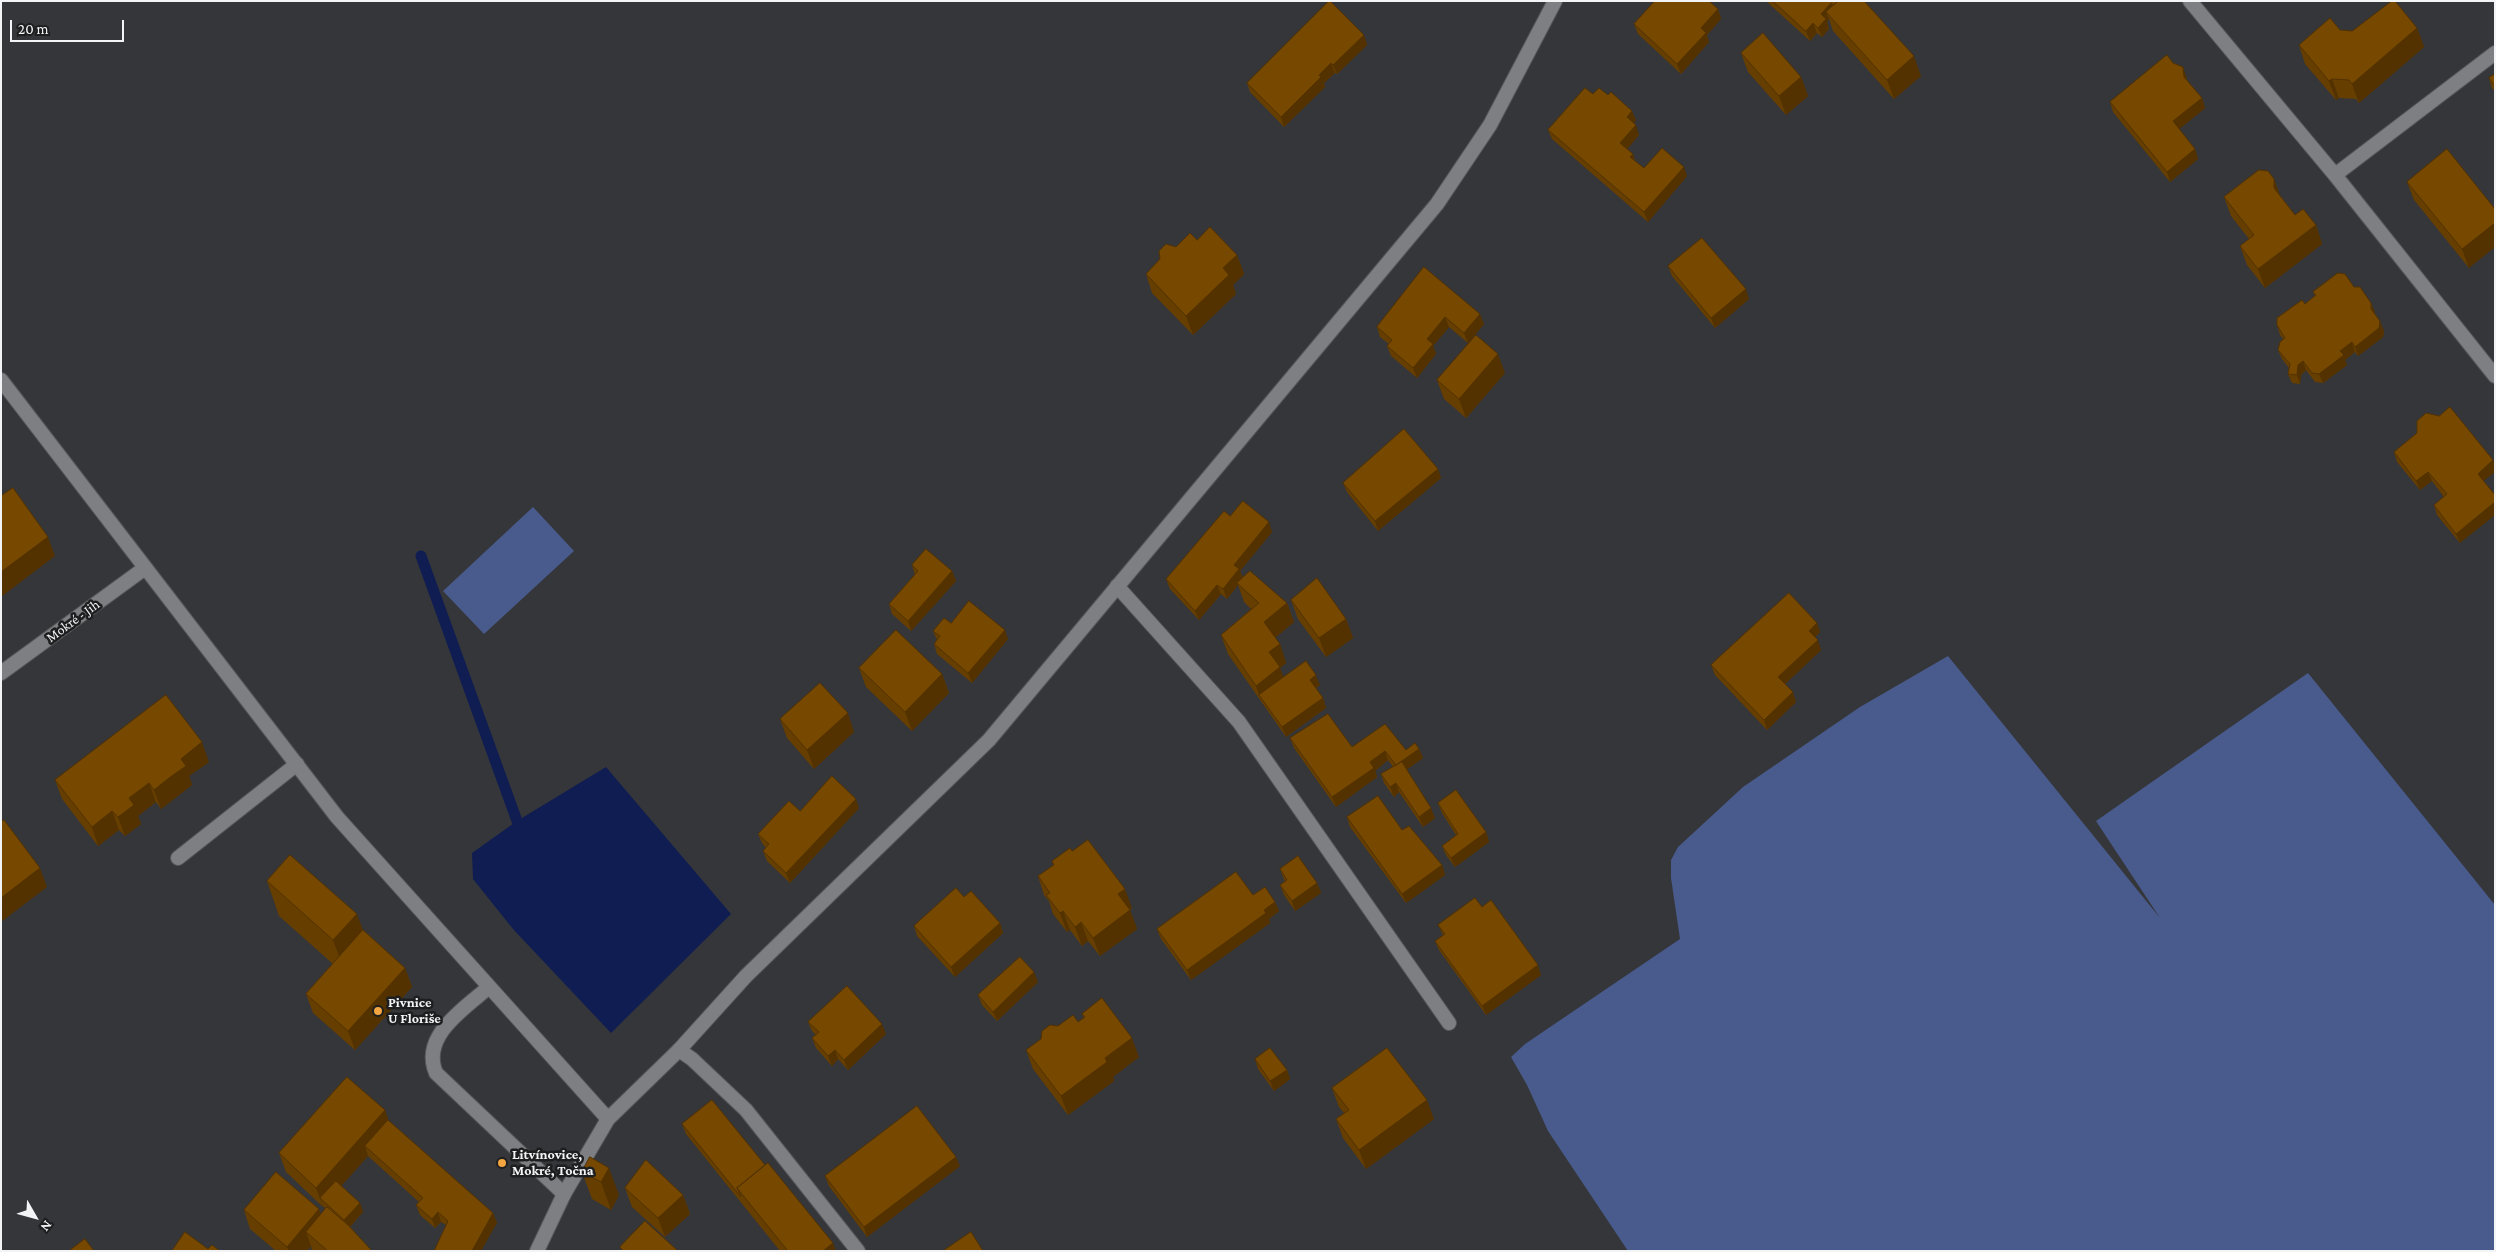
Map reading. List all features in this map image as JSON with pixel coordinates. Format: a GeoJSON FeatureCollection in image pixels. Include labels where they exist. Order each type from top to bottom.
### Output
{"type":"FeatureCollection","features":[{"type":"Feature","properties":{"kind":"street"},"geometry":{"type":"LineString","coordinates":[[536,1251],[564,1194],[608,1119],[679,1050],[746,976],[989,740],[1437,204],[1490,125],[1555,1]]}},
{"type":"Feature","properties":{"kind":"street"},"geometry":{"type":"LineString","coordinates":[[2190,1],[2335,175],[2495,376]]}},
{"type":"Feature","properties":{"kind":"street"},"geometry":{"type":"LineString","coordinates":[[2335,175],[2495,53]]}},
{"type":"Feature","properties":{"kind":"street"},"geometry":{"type":"LineString","coordinates":[[1,380],[337,817],[608,1119]]}},
{"type":"Feature","properties":{"kind":"street","name":"Mokré - Jih"},"geometry":{"type":"LineString","coordinates":[[1,673],[146,568]]}},
{"type":"Feature","properties":{"kind":"street"},"geometry":{"type":"LineString","coordinates":[[1117,586],[1239,722],[1449,1023]]}},
{"type":"Feature","properties":{"kind":"street"},"geometry":{"type":"LineString","coordinates":[[178,858],[298,764]]}},
{"type":"Feature","properties":{"kind":"street"},"geometry":{"type":"LineString","coordinates":[[490,987],[444,1028],[434,1047],[432,1065],[442,1080],[564,1194]]}},
{"type":"Feature","properties":{"kind":"street"},"geometry":{"type":"LineString","coordinates":[[679,1050],[692,1059],[746,1110],[858,1251]]}},
{"type":"Feature","properties":{"kind":"shaded area"},"geometry":{"type":"Polygon","coordinates":[[[533,507],[574,551],[484,634],[443,591],[533,507]]]}},
{"type":"Feature","properties":{"kind":"shaded area"},"geometry":{"type":"Polygon","coordinates":[[[1948,656],[2160,918],[2096,821],[2308,673],[2495,905],[2495,1251],[1628,1251],[1548,1131],[1527,1085],[1511,1057],[1525,1044],[1680,939],[1671,878],[1671,860],[1678,847],[1743,787],[1860,707],[1948,656]]]}},
{"type":"Feature","properties":{"kind":"shaded area"},"geometry":{"type":"Polygon","coordinates":[[[606,767],[731,914],[611,1033],[513,929],[473,879],[472,853],[517,821],[606,767]]]}},
{"type":"Feature","properties":{"kind":"building"},"geometry":{"type":"Polygon","coordinates":[[[1329,1],[1364,35],[1333,65],[1331,63],[1319,75],[1321,77],[1281,117],[1247,83],[1329,1]]]}},
{"type":"Feature","properties":{"kind":"building"},"geometry":{"type":"Polygon","coordinates":[[[1655,1],[1709,1],[1718,9],[1701,28],[1706,33],[1677,64],[1634,24],[1655,1]]]}},
{"type":"Feature","properties":{"kind":"building"},"geometry":{"type":"Polygon","coordinates":[[[1773,1],[1838,1],[1834,5],[1831,3],[1821,14],[1826,19],[1818,28],[1813,23],[1806,31],[1773,1]]]}},
{"type":"Feature","properties":{"kind":"building"},"geometry":{"type":"Polygon","coordinates":[[[1838,1],[1864,1],[1914,56],[1887,80],[1826,12],[1838,1]]]}},
{"type":"Feature","properties":{"kind":"building"},"geometry":{"type":"Polygon","coordinates":[[[2392,1],[2395,1],[2417,28],[2352,84],[2349,80],[2332,79],[2329,81],[2299,45],[2330,18],[2340,30],[2352,31],[2392,1]]]}},
{"type":"Feature","properties":{"kind":"building"},"geometry":{"type":"Polygon","coordinates":[[[1763,33],[1801,77],[1779,96],[1741,53],[1763,33]]]}},
{"type":"Feature","properties":{"kind":"building"},"geometry":{"type":"Polygon","coordinates":[[[2167,55],[2173,63],[2183,67],[2184,77],[2202,98],[2173,121],[2195,149],[2167,172],[2110,102],[2167,55]]]}},
{"type":"Feature","properties":{"kind":"building"},"geometry":{"type":"Polygon","coordinates":[[[2495,74],[2495,86],[2489,78],[2495,74]]]}},
{"type":"Feature","properties":{"kind":"building"},"geometry":{"type":"Polygon","coordinates":[[[1585,88],[1593,94],[1599,88],[1608,95],[1611,92],[1632,111],[1627,117],[1636,125],[1620,143],[1633,154],[1630,157],[1644,168],[1662,148],[1684,167],[1644,212],[1548,130],[1585,88]]]}},
{"type":"Feature","properties":{"kind":"building"},"geometry":{"type":"Polygon","coordinates":[[[2447,149],[2495,209],[2495,223],[2462,249],[2407,182],[2447,149]]]}},
{"type":"Feature","properties":{"kind":"building"},"geometry":{"type":"Polygon","coordinates":[[[2259,170],[2268,171],[2274,179],[2274,188],[2295,215],[2303,209],[2316,225],[2258,269],[2240,246],[2254,235],[2224,197],[2259,170]]]}},
{"type":"Feature","properties":{"kind":"building"},"geometry":{"type":"Polygon","coordinates":[[[1210,227],[1237,255],[1223,268],[1229,275],[1186,316],[1146,274],[1160,259],[1159,251],[1166,244],[1176,247],[1190,233],[1197,240],[1210,227]]]}},
{"type":"Feature","properties":{"kind":"building"},"geometry":{"type":"Polygon","coordinates":[[[1702,238],[1746,289],[1711,318],[1668,266],[1702,238]]]}},
{"type":"Feature","properties":{"kind":"building"},"geometry":{"type":"Polygon","coordinates":[[[1424,267],[1480,314],[1464,333],[1445,317],[1427,339],[1433,344],[1413,368],[1387,346],[1392,340],[1377,327],[1424,267]]]}},
{"type":"Feature","properties":{"kind":"building"},"geometry":{"type":"Polygon","coordinates":[[[2338,273],[2345,274],[2354,287],[2360,287],[2371,303],[2371,309],[2380,321],[2379,328],[2355,347],[2352,342],[2340,351],[2344,355],[2319,374],[2312,373],[2303,361],[2298,365],[2297,375],[2288,374],[2290,364],[2278,350],[2280,342],[2285,338],[2277,325],[2277,318],[2302,300],[2305,304],[2316,295],[2313,292],[2338,273]]]}},
{"type":"Feature","properties":{"kind":"building"},"geometry":{"type":"Polygon","coordinates":[[[1476,335],[1498,354],[1459,399],[1437,380],[1476,335]]]}},
{"type":"Feature","properties":{"kind":"building"},"geometry":{"type":"Polygon","coordinates":[[[2450,407],[2493,460],[2478,474],[2495,495],[2495,502],[2456,534],[2434,505],[2447,494],[2428,472],[2416,481],[2394,452],[2417,433],[2417,421],[2426,413],[2439,416],[2450,407]]]}},
{"type":"Feature","properties":{"kind":"building"},"geometry":{"type":"Polygon","coordinates":[[[1404,429],[1438,469],[1375,521],[1343,483],[1404,429]]]}},
{"type":"Feature","properties":{"kind":"building"},"geometry":{"type":"Polygon","coordinates":[[[13,488],[48,537],[1,572],[1,496],[13,488]]]}},
{"type":"Feature","properties":{"kind":"building"},"geometry":{"type":"Polygon","coordinates":[[[1243,501],[1269,522],[1234,565],[1239,569],[1223,589],[1217,585],[1195,611],[1166,579],[1224,511],[1230,516],[1243,501]]]}},
{"type":"Feature","properties":{"kind":"building"},"geometry":{"type":"Polygon","coordinates":[[[926,549],[952,571],[908,621],[889,604],[918,571],[912,565],[926,549]]]}},
{"type":"Feature","properties":{"kind":"building"},"geometry":{"type":"Polygon","coordinates":[[[1250,571],[1287,603],[1264,622],[1280,644],[1269,652],[1280,667],[1256,686],[1221,635],[1259,603],[1237,583],[1250,571]]]}},
{"type":"Feature","properties":{"kind":"building"},"geometry":{"type":"Polygon","coordinates":[[[1317,578],[1346,619],[1319,638],[1291,600],[1317,578]]]}},
{"type":"Feature","properties":{"kind":"building"},"geometry":{"type":"Polygon","coordinates":[[[1789,593],[1817,623],[1809,631],[1818,640],[1778,677],[1793,692],[1764,720],[1711,665],[1789,593]]]}},
{"type":"Feature","properties":{"kind":"building"},"geometry":{"type":"Polygon","coordinates":[[[969,601],[1005,630],[968,673],[934,644],[940,636],[933,631],[944,618],[951,623],[969,601]]]}},
{"type":"Feature","properties":{"kind":"building"},"geometry":{"type":"Polygon","coordinates":[[[896,630],[942,674],[905,712],[859,668],[896,630]]]}},
{"type":"Feature","properties":{"kind":"building"},"geometry":{"type":"Polygon","coordinates":[[[1306,661],[1316,675],[1310,680],[1323,698],[1282,727],[1259,695],[1306,661]]]}},
{"type":"Feature","properties":{"kind":"building"},"geometry":{"type":"Polygon","coordinates":[[[820,683],[848,713],[807,750],[780,719],[820,683]]]}},
{"type":"Feature","properties":{"kind":"building"},"geometry":{"type":"Polygon","coordinates":[[[166,695],[202,742],[181,759],[186,766],[154,790],[149,783],[129,798],[134,805],[118,817],[112,811],[92,827],[55,780],[166,695]]]}},
{"type":"Feature","properties":{"kind":"building"},"geometry":{"type":"Polygon","coordinates":[[[1328,714],[1352,747],[1385,724],[1406,750],[1415,743],[1419,749],[1396,765],[1385,751],[1370,762],[1374,768],[1332,797],[1290,738],[1328,714]]]}},
{"type":"Feature","properties":{"kind":"building"},"geometry":{"type":"Polygon","coordinates":[[[1402,762],[1431,808],[1419,817],[1396,783],[1390,787],[1381,774],[1402,762]]]}},
{"type":"Feature","properties":{"kind":"building"},"geometry":{"type":"Polygon","coordinates":[[[832,776],[856,799],[786,873],[763,851],[769,844],[758,834],[789,801],[800,811],[832,776]]]}},
{"type":"Feature","properties":{"kind":"building"},"geometry":{"type":"Polygon","coordinates":[[[1456,790],[1486,832],[1451,858],[1442,846],[1458,834],[1438,803],[1456,790]]]}},
{"type":"Feature","properties":{"kind":"building"},"geometry":{"type":"Polygon","coordinates":[[[1378,796],[1402,830],[1409,826],[1442,865],[1402,894],[1347,817],[1378,796]]]}},
{"type":"Feature","properties":{"kind":"building"},"geometry":{"type":"Polygon","coordinates":[[[4,820],[40,868],[1,898],[1,822],[4,820]]]}},
{"type":"Feature","properties":{"kind":"building"},"geometry":{"type":"Polygon","coordinates":[[[1088,840],[1125,889],[1118,894],[1130,910],[1093,938],[1081,922],[1075,927],[1063,911],[1060,913],[1046,895],[1050,893],[1038,876],[1054,865],[1052,861],[1070,848],[1072,851],[1088,840]]]}},
{"type":"Feature","properties":{"kind":"building"},"geometry":{"type":"Polygon","coordinates":[[[290,855],[357,914],[333,940],[267,881],[290,855]]]}},
{"type":"Feature","properties":{"kind":"building"},"geometry":{"type":"Polygon","coordinates":[[[1298,856],[1317,883],[1292,901],[1280,885],[1287,880],[1280,869],[1298,856]]]}},
{"type":"Feature","properties":{"kind":"building"},"geometry":{"type":"Polygon","coordinates":[[[1236,872],[1253,895],[1265,887],[1275,902],[1264,910],[1266,913],[1187,970],[1157,929],[1236,872]]]}},
{"type":"Feature","properties":{"kind":"building"},"geometry":{"type":"Polygon","coordinates":[[[956,888],[964,897],[971,891],[1000,923],[951,967],[914,926],[956,888]]]}},
{"type":"Feature","properties":{"kind":"building"},"geometry":{"type":"Polygon","coordinates":[[[1475,898],[1482,907],[1491,900],[1538,965],[1482,1006],[1435,941],[1445,934],[1438,925],[1475,898]]]}},
{"type":"Feature","properties":{"kind":"building"},"geometry":{"type":"Polygon","coordinates":[[[363,930],[405,968],[348,1031],[306,994],[363,930]]]}},
{"type":"Feature","properties":{"kind":"building"},"geometry":{"type":"Polygon","coordinates":[[[1020,957],[1034,972],[993,1012],[978,995],[1020,957]]]}},
{"type":"Feature","properties":{"kind":"building"},"geometry":{"type":"Polygon","coordinates":[[[847,986],[882,1024],[844,1060],[835,1050],[828,1056],[812,1038],[819,1032],[808,1022],[847,986]]]}},
{"type":"Feature","properties":{"kind":"building"},"geometry":{"type":"Polygon","coordinates":[[[1102,998],[1132,1038],[1105,1058],[1107,1062],[1061,1096],[1026,1050],[1041,1039],[1042,1031],[1050,1025],[1058,1026],[1073,1015],[1078,1022],[1085,1017],[1082,1014],[1102,998]]]}},
{"type":"Feature","properties":{"kind":"building"},"geometry":{"type":"Polygon","coordinates":[[[1270,1048],[1287,1070],[1270,1081],[1255,1059],[1270,1048]]]}},
{"type":"Feature","properties":{"kind":"building"},"geometry":{"type":"Polygon","coordinates":[[[1387,1048],[1427,1100],[1359,1150],[1336,1119],[1349,1110],[1332,1088],[1387,1048]]]}},
{"type":"Feature","properties":{"kind":"building"},"geometry":{"type":"Polygon","coordinates":[[[347,1077],[385,1110],[316,1188],[279,1153],[347,1077]]]}},
{"type":"Feature","properties":{"kind":"building"},"geometry":{"type":"Polygon","coordinates":[[[712,1100],[765,1165],[737,1188],[741,1197],[682,1124],[712,1100]]]}},
{"type":"Feature","properties":{"kind":"building"},"geometry":{"type":"Polygon","coordinates":[[[917,1106],[956,1157],[864,1227],[825,1176],[917,1106]]]}},
{"type":"Feature","properties":{"kind":"building"},"geometry":{"type":"Polygon","coordinates":[[[388,1120],[493,1213],[472,1251],[434,1251],[448,1221],[438,1212],[432,1219],[416,1205],[423,1198],[365,1146],[388,1120]]]}},
{"type":"Feature","properties":{"kind":"building"},"geometry":{"type":"Polygon","coordinates":[[[590,1157],[609,1168],[601,1182],[582,1172],[590,1157]]]}},
{"type":"Feature","properties":{"kind":"building"},"geometry":{"type":"Polygon","coordinates":[[[646,1160],[683,1195],[658,1218],[625,1188],[646,1160]]]}},
{"type":"Feature","properties":{"kind":"building"},"geometry":{"type":"Polygon","coordinates":[[[768,1163],[833,1243],[823,1251],[788,1251],[737,1188],[768,1163]]]}},
{"type":"Feature","properties":{"kind":"building"},"geometry":{"type":"Polygon","coordinates":[[[276,1172],[319,1209],[287,1247],[244,1210],[276,1172]]]}},
{"type":"Feature","properties":{"kind":"building"},"geometry":{"type":"Polygon","coordinates":[[[336,1181],[360,1203],[344,1220],[320,1198],[336,1181]]]}},
{"type":"Feature","properties":{"kind":"building"},"geometry":{"type":"Polygon","coordinates":[[[327,1207],[348,1225],[372,1251],[328,1251],[306,1232],[327,1207]]]}},
{"type":"Feature","properties":{"kind":"building"},"geometry":{"type":"Polygon","coordinates":[[[645,1221],[678,1251],[623,1251],[620,1247],[645,1221]]]}},
{"type":"Feature","properties":{"kind":"building"},"geometry":{"type":"Polygon","coordinates":[[[185,1232],[208,1249],[212,1245],[220,1251],[172,1251],[185,1232]]]}},
{"type":"Feature","properties":{"kind":"building"},"geometry":{"type":"Polygon","coordinates":[[[971,1232],[983,1251],[943,1251],[971,1232]]]}},
{"type":"Feature","properties":{"kind":"building"},"geometry":{"type":"Polygon","coordinates":[[[85,1239],[94,1251],[69,1251],[85,1239]]]}},
{"type":"Feature","properties":{"kind":"waterway"},"geometry":{"type":"LineString","coordinates":[[421,556],[517,821]]}},
{"type":"Feature","properties":{"kind":"place","name":"Pivnice U Floriše"},"geometry":{"type":"Point","coordinates":[378,1011]}},
{"type":"Feature","properties":{"kind":"place","name":"Litvínovice, Mokré, Točna"},"geometry":{"type":"Point","coordinates":[502,1163]}}]}
